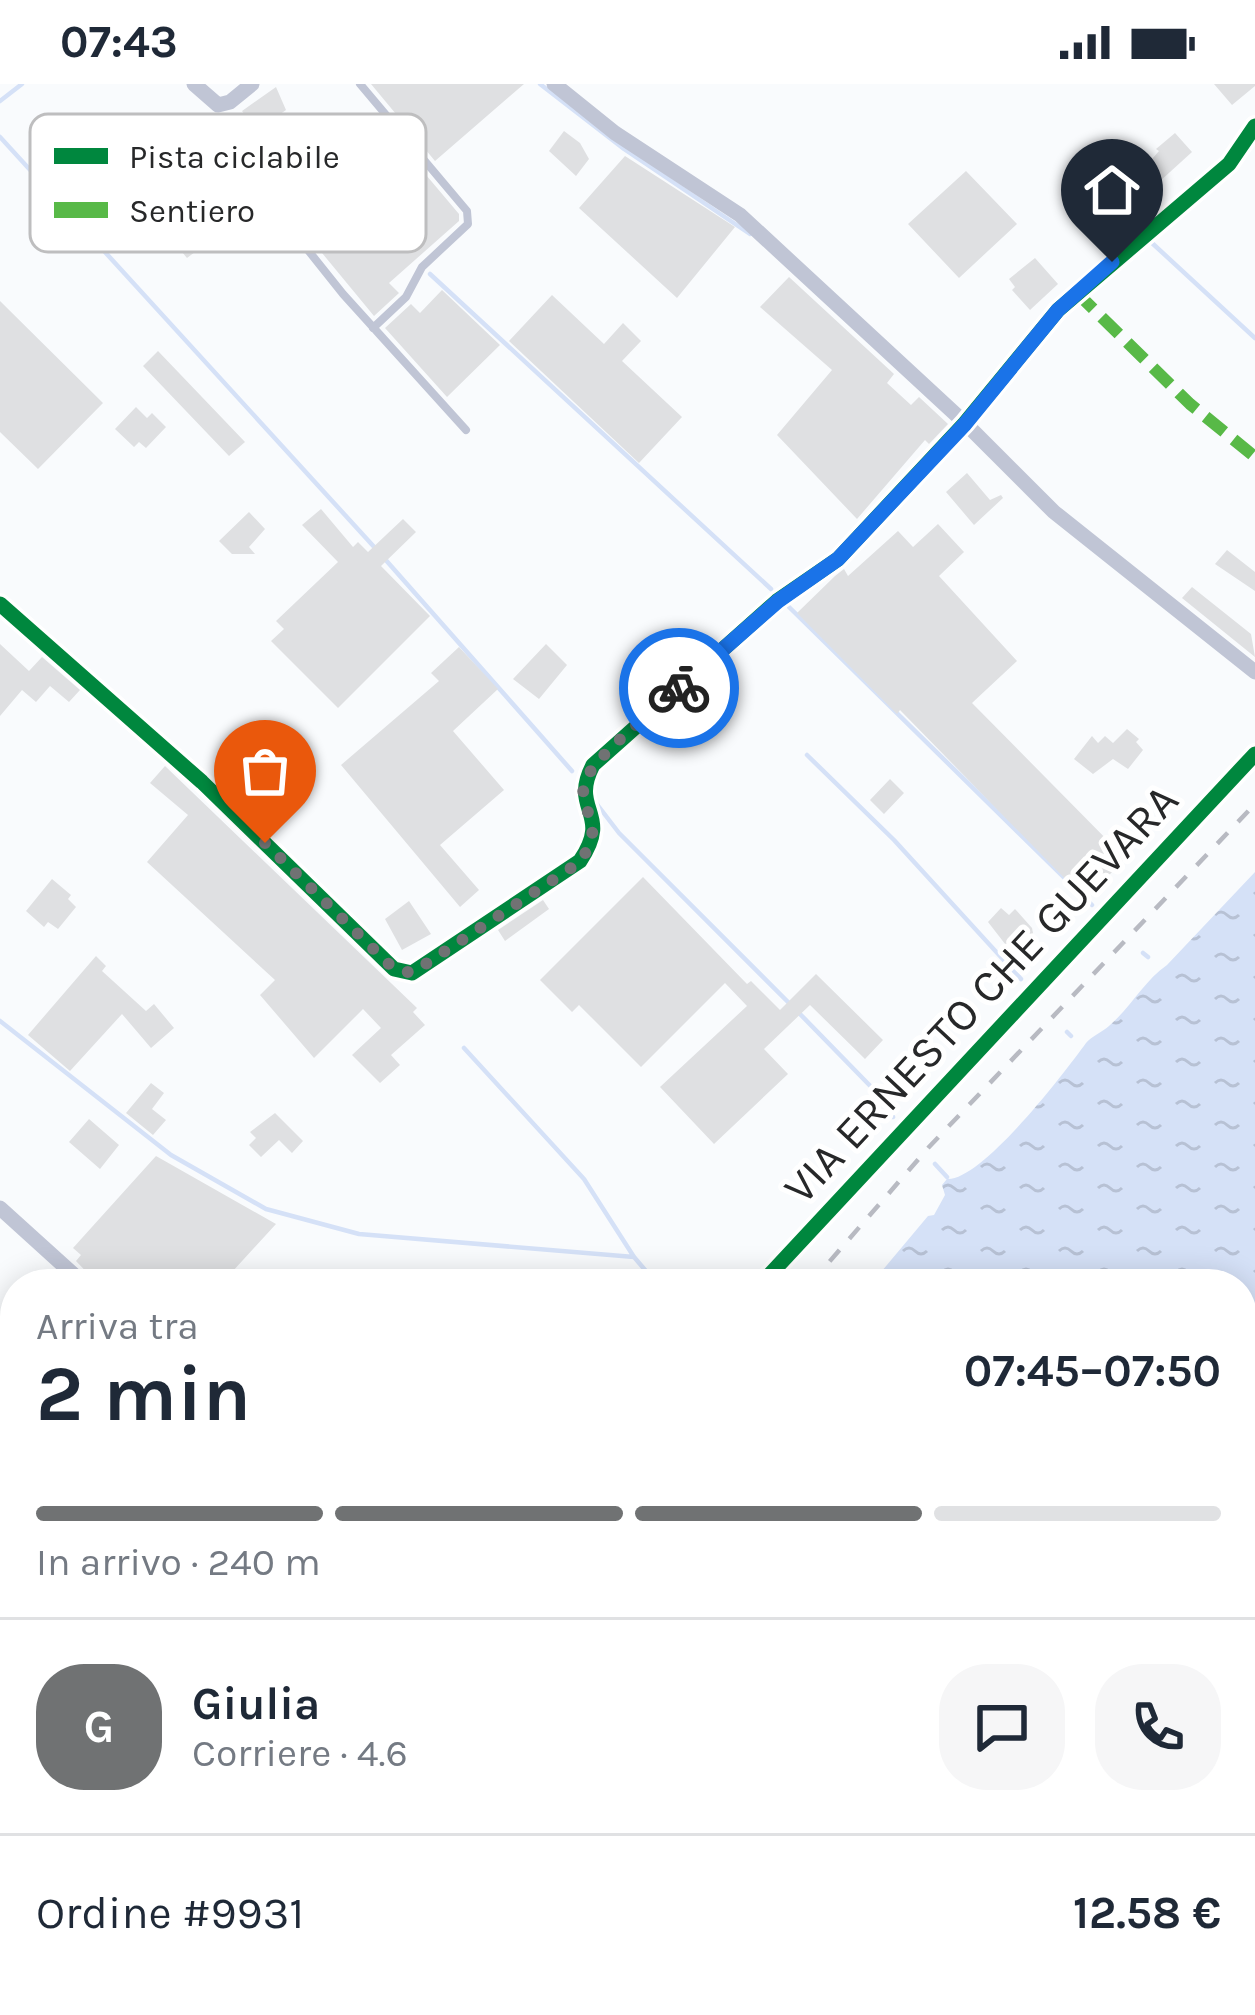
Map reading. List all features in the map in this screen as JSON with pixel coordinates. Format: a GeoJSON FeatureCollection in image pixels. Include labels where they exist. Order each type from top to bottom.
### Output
{"type":"FeatureCollection","features":[{"type":"Feature","properties":{"kind":"street"},"geometry":{"type":"LineString","coordinates":[[194,84],[218,105],[230,102],[252,84]]}},
{"type":"Feature","properties":{"kind":"street"},"geometry":{"type":"LineString","coordinates":[[554,84],[615,133],[740,215],[1054,512],[1255,672]]}},
{"type":"Feature","properties":{"kind":"street"},"geometry":{"type":"LineString","coordinates":[[0,604],[202,782],[394,969],[412,973],[580,862],[592,844],[596,824],[584,799],[584,783],[593,765],[778,601],[838,559],[965,424],[1058,310],[1229,164],[1255,126]]}},
{"type":"Feature","properties":{"kind":"street","name":"VIA ERNESTO CHE GUEVARA"},"geometry":{"type":"LineString","coordinates":[[775,1269],[1255,754]]}},
{"type":"Feature","properties":{"kind":"street"},"geometry":{"type":"LineString","coordinates":[[0,1208],[67,1269]]}},
{"type":"Feature","properties":{"kind":"lane"},"geometry":{"type":"LineString","coordinates":[[360,84],[385,114]]}},
{"type":"Feature","properties":{"kind":"lane"},"geometry":{"type":"LineString","coordinates":[[373,328],[406,297],[422,267],[468,224],[467,212],[426,163]]}},
{"type":"Feature","properties":{"kind":"lane"},"geometry":{"type":"LineString","coordinates":[[307,252],[466,430]]}},
{"type":"Feature","properties":{"kind":"water"},"geometry":{"type":"Polygon","coordinates":[[[1255,872],[1255,1269],[884,1269],[928,1216],[934,1215],[947,1179],[981,1163],[1001,1144],[1086,1043],[1117,1019],[1255,872]]]}},
{"type":"Feature","properties":{"kind":"building"},"geometry":{"type":"Polygon","coordinates":[[[371,84],[524,84],[435,161],[426,150],[426,114],[396,114],[371,84]]]}},
{"type":"Feature","properties":{"kind":"building"},"geometry":{"type":"Polygon","coordinates":[[[1214,84],[1255,84],[1255,86],[1232,105],[1214,84]]]}},
{"type":"Feature","properties":{"kind":"building"},"geometry":{"type":"Polygon","coordinates":[[[276,87],[286,110],[280,114],[242,111],[276,87]]]}},
{"type":"Feature","properties":{"kind":"building"},"geometry":{"type":"Polygon","coordinates":[[[564,131],[580,143],[589,159],[576,176],[549,151],[564,131]]]}},
{"type":"Feature","properties":{"kind":"building"},"geometry":{"type":"Polygon","coordinates":[[[1175,133],[1192,152],[1159,182],[1146,166],[1156,149],[1175,133]]]}},
{"type":"Feature","properties":{"kind":"building"},"geometry":{"type":"Polygon","coordinates":[[[625,156],[735,227],[677,298],[579,208],[625,156]]]}},
{"type":"Feature","properties":{"kind":"building"},"geometry":{"type":"Polygon","coordinates":[[[966,171],[1017,224],[959,278],[908,224],[966,171]]]}},
{"type":"Feature","properties":{"kind":"building"},"geometry":{"type":"Polygon","coordinates":[[[426,175],[459,214],[459,221],[426,250],[426,175]]]}},
{"type":"Feature","properties":{"kind":"building"},"geometry":{"type":"Polygon","coordinates":[[[321,252],[424,252],[389,283],[399,293],[374,316],[321,252]]]}},
{"type":"Feature","properties":{"kind":"building"},"geometry":{"type":"Polygon","coordinates":[[[1035,258],[1058,284],[1030,310],[1012,290],[1015,287],[1009,279],[1035,258]]]}},
{"type":"Feature","properties":{"kind":"building"},"geometry":{"type":"Polygon","coordinates":[[[789,277],[894,374],[887,383],[911,405],[919,397],[948,424],[929,444],[925,440],[857,519],[777,435],[832,370],[760,307],[789,277]]]}},
{"type":"Feature","properties":{"kind":"building"},"geometry":{"type":"Polygon","coordinates":[[[442,290],[500,345],[447,397],[385,328],[411,304],[420,313],[442,290]]]}},
{"type":"Feature","properties":{"kind":"building"},"geometry":{"type":"Polygon","coordinates":[[[552,295],[604,344],[623,323],[641,341],[622,361],[682,417],[639,463],[509,341],[552,295]]]}},
{"type":"Feature","properties":{"kind":"building"},"geometry":{"type":"Polygon","coordinates":[[[0,301],[103,403],[38,469],[0,432],[0,301]]]}},
{"type":"Feature","properties":{"kind":"building"},"geometry":{"type":"Polygon","coordinates":[[[158,351],[245,442],[229,456],[143,366],[158,351]]]}},
{"type":"Feature","properties":{"kind":"building"},"geometry":{"type":"Polygon","coordinates":[[[136,407],[147,418],[152,413],[166,427],[146,448],[139,442],[134,447],[115,429],[136,407]]]}},
{"type":"Feature","properties":{"kind":"building"},"geometry":{"type":"Polygon","coordinates":[[[967,473],[990,500],[1003,498],[974,525],[946,492],[967,473]]]}},
{"type":"Feature","properties":{"kind":"building"},"geometry":{"type":"Polygon","coordinates":[[[321,509],[353,547],[358,542],[368,552],[403,519],[416,532],[381,566],[430,616],[338,708],[271,641],[284,629],[276,621],[338,562],[302,525],[321,509]]]}},
{"type":"Feature","properties":{"kind":"building"},"geometry":{"type":"Polygon","coordinates":[[[249,512],[265,529],[249,547],[255,554],[232,554],[219,541],[249,512]]]}},
{"type":"Feature","properties":{"kind":"building"},"geometry":{"type":"Polygon","coordinates":[[[938,524],[964,552],[939,576],[1017,661],[972,703],[1126,859],[1091,892],[1084,886],[1078,892],[900,710],[897,714],[797,613],[835,576],[844,569],[848,576],[898,531],[913,547],[938,524]]]}},
{"type":"Feature","properties":{"kind":"building"},"geometry":{"type":"Polygon","coordinates":[[[1227,550],[1255,572],[1255,591],[1215,564],[1227,550]]]}},
{"type":"Feature","properties":{"kind":"building"},"geometry":{"type":"Polygon","coordinates":[[[1192,587],[1251,634],[1255,657],[1182,598],[1192,587]]]}},
{"type":"Feature","properties":{"kind":"building"},"geometry":{"type":"Polygon","coordinates":[[[0,644],[29,671],[42,657],[80,690],[69,702],[50,686],[36,702],[22,690],[0,716],[0,644]]]}},
{"type":"Feature","properties":{"kind":"building"},"geometry":{"type":"Polygon","coordinates":[[[546,644],[567,665],[539,699],[513,679],[546,644]]]}},
{"type":"Feature","properties":{"kind":"building"},"geometry":{"type":"Polygon","coordinates":[[[459,647],[498,689],[453,731],[504,790],[440,845],[479,890],[460,907],[341,765],[439,681],[431,673],[459,647]]]}},
{"type":"Feature","properties":{"kind":"building"},"geometry":{"type":"Polygon","coordinates":[[[1127,729],[1143,750],[1128,769],[1113,759],[1093,774],[1074,759],[1092,736],[1098,743],[1105,736],[1113,743],[1127,729]]]}},
{"type":"Feature","properties":{"kind":"building"},"geometry":{"type":"Polygon","coordinates":[[[165,766],[417,1008],[413,1012],[425,1025],[391,1055],[400,1065],[380,1083],[352,1055],[381,1028],[363,1009],[314,1058],[260,995],[275,980],[147,862],[188,815],[150,783],[165,766]]]}},
{"type":"Feature","properties":{"kind":"building"},"geometry":{"type":"Polygon","coordinates":[[[890,779],[904,793],[884,814],[870,800],[890,779]]]}},
{"type":"Feature","properties":{"kind":"building"},"geometry":{"type":"Polygon","coordinates":[[[643,877],[747,984],[751,981],[780,1010],[816,974],[883,1040],[865,1059],[810,1005],[764,1049],[788,1074],[714,1144],[660,1087],[747,1006],[725,983],[641,1067],[579,1005],[572,1012],[540,980],[643,877]]]}},
{"type":"Feature","properties":{"kind":"building"},"geometry":{"type":"Polygon","coordinates":[[[52,879],[71,895],[68,899],[76,907],[58,929],[48,922],[44,927],[26,911],[52,879]]]}},
{"type":"Feature","properties":{"kind":"building"},"geometry":{"type":"Polygon","coordinates":[[[543,900],[549,909],[505,941],[498,930],[543,900]]]}},
{"type":"Feature","properties":{"kind":"building"},"geometry":{"type":"Polygon","coordinates":[[[409,901],[431,934],[402,950],[385,919],[409,901]]]}},
{"type":"Feature","properties":{"kind":"building"},"geometry":{"type":"Polygon","coordinates":[[[1001,908],[1009,915],[1015,909],[1032,928],[1033,933],[1017,949],[1009,949],[988,922],[1001,908]]]}},
{"type":"Feature","properties":{"kind":"building"},"geometry":{"type":"Polygon","coordinates":[[[96,956],[106,966],[102,971],[146,1011],[154,1004],[174,1028],[151,1048],[122,1014],[70,1071],[28,1035],[96,956]]]}},
{"type":"Feature","properties":{"kind":"building"},"geometry":{"type":"Polygon","coordinates":[[[151,1083],[164,1093],[152,1109],[166,1120],[153,1135],[126,1113],[151,1083]]]}},
{"type":"Feature","properties":{"kind":"building"},"geometry":{"type":"Polygon","coordinates":[[[275,1113],[303,1141],[292,1153],[279,1140],[261,1157],[249,1145],[256,1138],[250,1132],[275,1113]]]}},
{"type":"Feature","properties":{"kind":"building"},"geometry":{"type":"Polygon","coordinates":[[[89,1119],[119,1145],[100,1169],[69,1142],[89,1119]]]}},
{"type":"Feature","properties":{"kind":"building"},"geometry":{"type":"Polygon","coordinates":[[[156,1156],[276,1224],[235,1269],[84,1269],[76,1261],[81,1255],[73,1248],[156,1156]]]}},
{"type":"Feature","properties":{"kind":"waterway"},"geometry":{"type":"LineString","coordinates":[[0,101],[22,84]]}},
{"type":"Feature","properties":{"kind":"waterway"},"geometry":{"type":"LineString","coordinates":[[540,84],[624,149],[750,234]]}},
{"type":"Feature","properties":{"kind":"waterway"},"geometry":{"type":"LineString","coordinates":[[0,137],[30,170]]}},
{"type":"Feature","properties":{"kind":"waterway"},"geometry":{"type":"LineString","coordinates":[[1152,243],[1255,338]]}},
{"type":"Feature","properties":{"kind":"waterway"},"geometry":{"type":"LineString","coordinates":[[105,252],[376,549]]}},
{"type":"Feature","properties":{"kind":"waterway"},"geometry":{"type":"LineString","coordinates":[[430,274],[771,589]]}},
{"type":"Feature","properties":{"kind":"waterway"},"geometry":{"type":"LineString","coordinates":[[384,558],[572,771]]}},
{"type":"Feature","properties":{"kind":"waterway"},"geometry":{"type":"LineString","coordinates":[[789,607],[1092,905]]}},
{"type":"Feature","properties":{"kind":"waterway"},"geometry":{"type":"LineString","coordinates":[[807,755],[894,840],[1021,979]]}},
{"type":"Feature","properties":{"kind":"waterway"},"geometry":{"type":"LineString","coordinates":[[596,803],[619,833],[792,1006]]}},
{"type":"Feature","properties":{"kind":"waterway"},"geometry":{"type":"LineString","coordinates":[[293,860],[315,882]]}},
{"type":"Feature","properties":{"kind":"waterway"},"geometry":{"type":"LineString","coordinates":[[1143,953],[1148,957]]}},
{"type":"Feature","properties":{"kind":"waterway"},"geometry":{"type":"LineString","coordinates":[[800,1014],[882,1098],[893,1117]]}},
{"type":"Feature","properties":{"kind":"waterway"},"geometry":{"type":"LineString","coordinates":[[0,1021],[171,1155],[266,1209],[359,1234],[634,1257]]}},
{"type":"Feature","properties":{"kind":"waterway"},"geometry":{"type":"LineString","coordinates":[[1067,1032],[1071,1036]]}},
{"type":"Feature","properties":{"kind":"waterway"},"geometry":{"type":"LineString","coordinates":[[464,1048],[584,1179],[644,1269]]}},
{"type":"Feature","properties":{"kind":"waterway"},"geometry":{"type":"LineString","coordinates":[[935,1164],[947,1177]]}},
{"type":"Feature","properties":{"kind":"railway"},"geometry":{"type":"LineString","coordinates":[[823,1269],[929,1147],[1255,804]]}},
{"type":"Feature","properties":{"kind":"marked path"},"geometry":{"type":"LineString","coordinates":[[1076,292],[1190,404],[1255,457]]}},
{"type":"Feature","properties":{"kind":"cycle path"},"geometry":{"type":"LineString","coordinates":[[0,604],[202,782],[394,969],[412,973],[580,861],[593,832],[585,793],[593,765],[777,601],[838,559],[965,423],[1058,310],[1229,164],[1255,126]]}},
{"type":"Feature","properties":{"kind":"cycle path"},"geometry":{"type":"LineString","coordinates":[[775,1269],[1255,754]]}},
{"type":"Feature","properties":{"kind":"way so far"},"geometry":{"type":"LineString","coordinates":[[265,843],[394,969],[412,973],[580,862],[592,844],[596,824],[584,799],[584,783],[593,765],[679,688]]}},
{"type":"Feature","properties":{"kind":"route"},"geometry":{"type":"LineString","coordinates":[[679,688],[778,601],[838,559],[888,510],[1058,310],[1112,262]]}}]}
